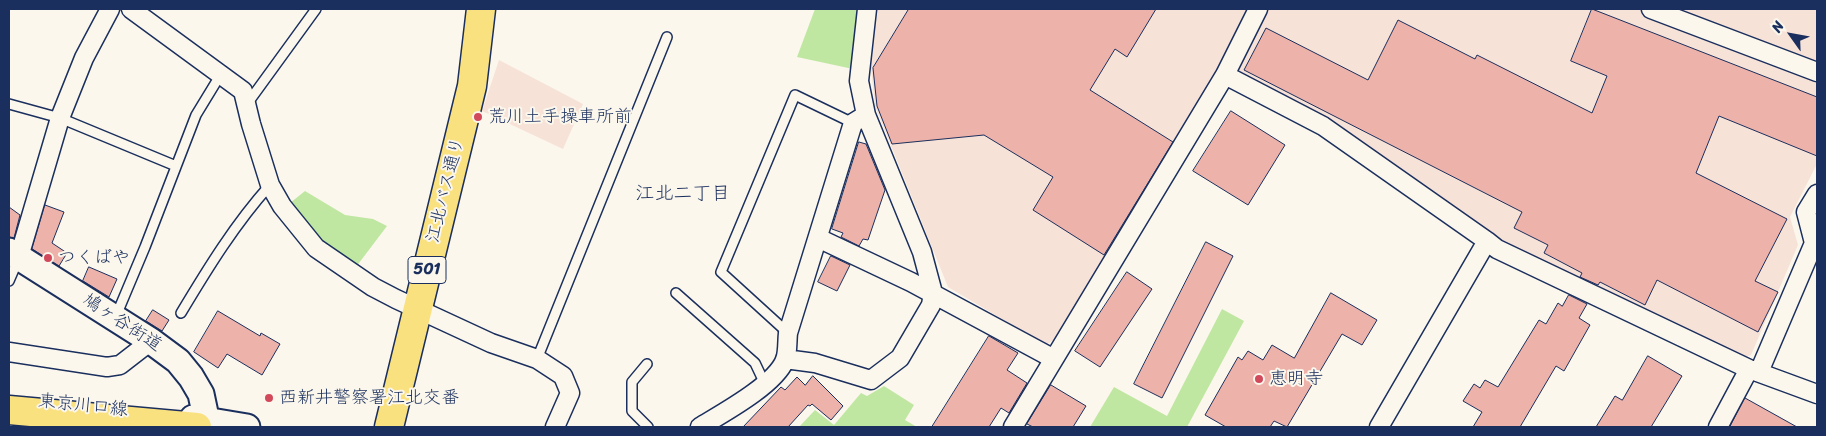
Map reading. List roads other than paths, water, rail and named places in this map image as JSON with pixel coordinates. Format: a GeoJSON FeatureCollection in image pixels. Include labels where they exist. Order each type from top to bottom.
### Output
{"type":"FeatureCollection","features":[{"type":"Feature","properties":{"kind":"main road","name":"江北バス通り"},"geometry":{"type":"LineString","coordinates":[[389,427],[472,86],[481,9]]}},
{"type":"Feature","properties":{"kind":"main road","name":"鳩ヶ谷街道"},"geometry":{"type":"LineString","coordinates":[[14,254],[151,341],[178,361],[191,377],[201,394],[204,425]]}},
{"type":"Feature","properties":{"kind":"main road","name":"東京川口線"},"geometry":{"type":"LineString","coordinates":[[9,400],[204,425],[247,427]]}},
{"type":"Feature","properties":{"kind":"main road"},"geometry":{"type":"LineString","coordinates":[[9,410],[204,425]]}},
{"type":"Feature","properties":{"kind":"street"},"geometry":{"type":"LineString","coordinates":[[14,254],[60,118],[84,58],[110,9]]}},
{"type":"Feature","properties":{"kind":"street"},"geometry":{"type":"LineString","coordinates":[[131,9],[221,73],[243,91],[270,185],[282,206],[316,248],[373,287],[490,343],[537,359],[563,376],[570,393],[555,427]]}},
{"type":"Feature","properties":{"kind":"street"},"geometry":{"type":"LineString","coordinates":[[700,427],[743,403],[778,371],[785,359],[788,332],[859,119],[859,81],[867,9]]}},
{"type":"Feature","properties":{"kind":"street"},"geometry":{"type":"LineString","coordinates":[[1013,427],[1225,75],[1258,9]]}},
{"type":"Feature","properties":{"kind":"street"},"geometry":{"type":"LineString","coordinates":[[1651,9],[1817,72]]}},
{"type":"Feature","properties":{"kind":"street"},"geometry":{"type":"LineString","coordinates":[[1225,75],[1323,126],[1487,241],[1514,257],[1754,371],[1817,394]]}},
{"type":"Feature","properties":{"kind":"street"},"geometry":{"type":"LineString","coordinates":[[785,359],[816,363],[871,380],[900,358],[931,305],[933,294],[922,252],[859,119]]}},
{"type":"Feature","properties":{"kind":"street"},"geometry":{"type":"LineString","coordinates":[[1718,427],[1754,371],[1814,243],[1806,212],[1817,194]]}},
{"type":"Feature","properties":{"kind":"street"},"geometry":{"type":"LineString","coordinates":[[818,238],[933,294],[1054,360]]}},
{"type":"Feature","properties":{"kind":"street"},"geometry":{"type":"LineString","coordinates":[[1378,427],[1487,241]]}},
{"type":"Feature","properties":{"kind":"street"},"geometry":{"type":"LineString","coordinates":[[9,352],[107,367],[120,365],[151,341]]}},
{"type":"Feature","properties":{"kind":"lane"},"geometry":{"type":"LineString","coordinates":[[246,106],[316,9]]}},
{"type":"Feature","properties":{"kind":"lane"},"geometry":{"type":"LineString","coordinates":[[537,359],[667,36]]}},
{"type":"Feature","properties":{"kind":"lane"},"geometry":{"type":"LineString","coordinates":[[115,318],[145,247],[196,115],[221,73]]}},
{"type":"Feature","properties":{"kind":"lane"},"geometry":{"type":"LineString","coordinates":[[788,332],[721,272],[795,95],[859,119]]}},
{"type":"Feature","properties":{"kind":"lane"},"geometry":{"type":"LineString","coordinates":[[9,104],[60,118],[176,166]]}},
{"type":"Feature","properties":{"kind":"lane"},"geometry":{"type":"LineString","coordinates":[[181,312],[216,254],[249,208],[270,185]]}},
{"type":"Feature","properties":{"kind":"lane"},"geometry":{"type":"LineString","coordinates":[[9,281],[14,254]]}},
{"type":"Feature","properties":{"kind":"lane"},"geometry":{"type":"LineString","coordinates":[[676,292],[755,363],[764,382]]}},
{"type":"Feature","properties":{"kind":"lane"},"geometry":{"type":"LineString","coordinates":[[647,364],[632,382],[632,411],[648,427]]}},
{"type":"Feature","properties":{"kind":"place","name":"荒川土手操車所前"},"geometry":{"type":"Point","coordinates":[478,117]}},
{"type":"Feature","properties":{"kind":"place","name":"つくばや"},"geometry":{"type":"Point","coordinates":[48,258]}},
{"type":"Feature","properties":{"kind":"place","name":"恵明寺"},"geometry":{"type":"Point","coordinates":[1259,379]}},
{"type":"Feature","properties":{"kind":"place","name":"西新井警察署江北交番"},"geometry":{"type":"Point","coordinates":[269,398]}},
{"type":"Feature","properties":{"kind":"district","name":"江北二丁目"},"geometry":{"type":"Point","coordinates":[683,194]}}]}
